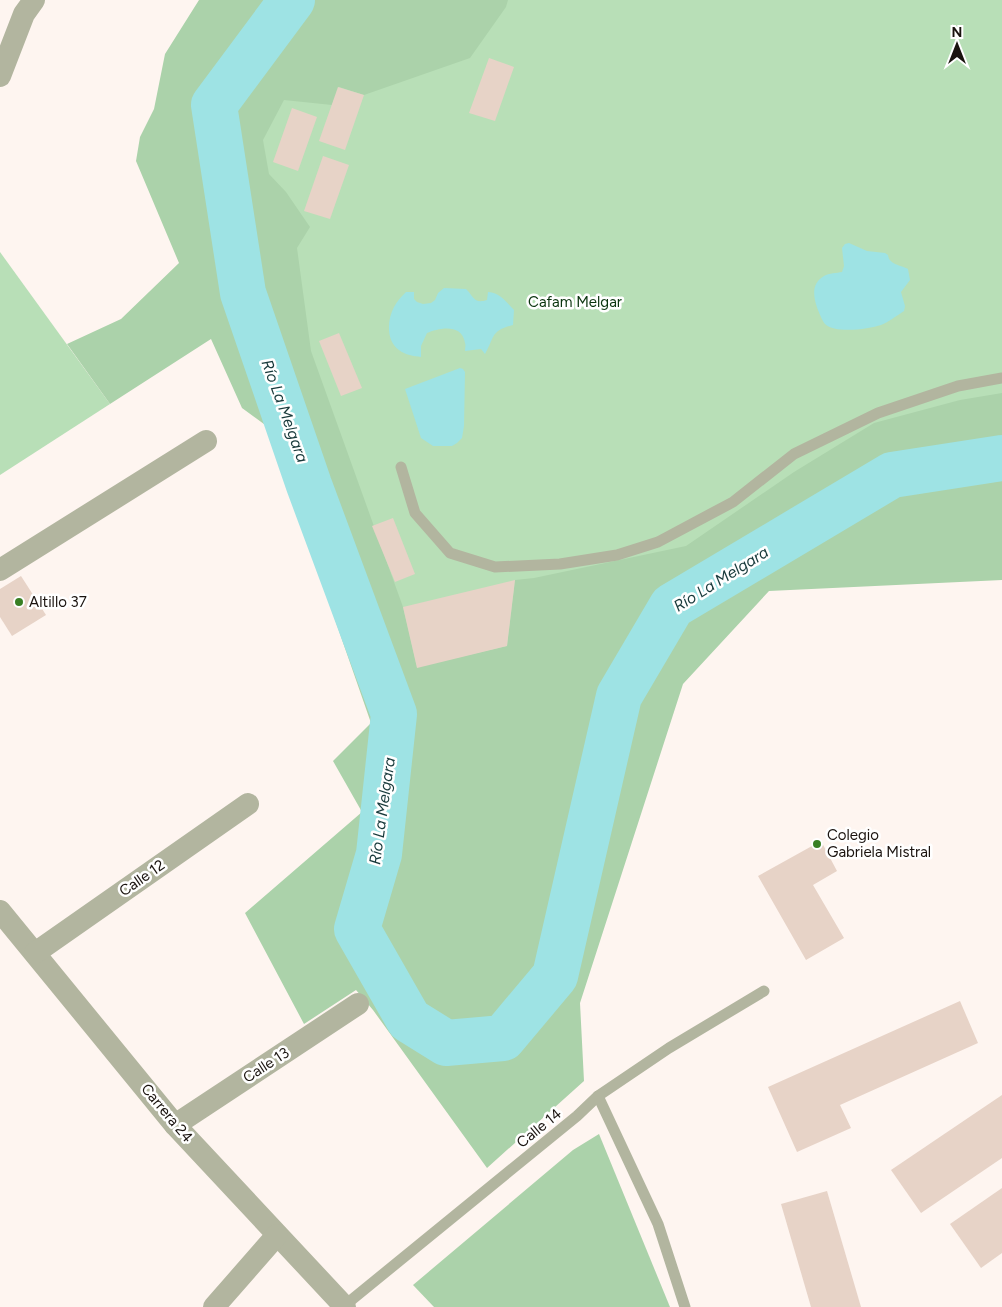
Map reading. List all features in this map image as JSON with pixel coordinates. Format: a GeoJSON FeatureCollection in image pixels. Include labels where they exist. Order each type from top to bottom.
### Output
{"type":"FeatureCollection","features":[{"type":"Feature","properties":{"kind":"street"},"geometry":{"type":"LineString","coordinates":[[0,76],[24,14],[34,0]]}},
{"type":"Feature","properties":{"kind":"street"},"geometry":{"type":"LineString","coordinates":[[0,570],[206,441]]}},
{"type":"Feature","properties":{"kind":"street","name":"Calle 12"},"geometry":{"type":"LineString","coordinates":[[35,953],[248,804]]}},
{"type":"Feature","properties":{"kind":"street","name":"Carrera 24"},"geometry":{"type":"LineString","coordinates":[[0,911],[175,1125],[345,1307]]}},
{"type":"Feature","properties":{"kind":"street","name":"Calle 13"},"geometry":{"type":"LineString","coordinates":[[175,1125],[358,1004]]}},
{"type":"Feature","properties":{"kind":"street"},"geometry":{"type":"LineString","coordinates":[[214,1307],[277,1235]]}},
{"type":"Feature","properties":{"kind":"lane"},"geometry":{"type":"LineString","coordinates":[[400,468],[415,513],[450,553],[496,567],[560,564],[618,555],[658,542],[733,502],[794,454],[878,413],[958,386],[1002,378]]}},
{"type":"Feature","properties":{"kind":"lane","name":"Calle 14"},"geometry":{"type":"LineString","coordinates":[[345,1307],[577,1116],[598,1096],[669,1048],[764,991]]}},
{"type":"Feature","properties":{"kind":"lane"},"geometry":{"type":"LineString","coordinates":[[598,1096],[658,1224],[685,1307]]}},
{"type":"Feature","properties":{"kind":"green space"},"geometry":{"type":"Polygon","coordinates":[[[199,0],[508,0],[506,7],[470,58],[364,95],[339,87],[332,105],[284,100],[263,140],[269,174],[286,192],[310,227],[297,248],[311,351],[403,607],[417,667],[507,646],[515,580],[534,578],[686,546],[794,472],[874,423],[960,400],[1002,393],[1002,580],[769,591],[683,684],[580,1003],[584,1081],[487,1168],[373,1010],[356,990],[304,1024],[245,913],[362,812],[333,761],[371,723],[268,427],[242,408],[211,339],[110,404],[67,344],[121,319],[179,263],[136,161],[140,137],[154,109],[165,54],[199,0]]]}},
{"type":"Feature","properties":{"kind":"green space","name":"Cafam Melgar"},"geometry":{"type":"Polygon","coordinates":[[[311,0],[1002,0],[1002,448],[413,747],[228,110],[311,0]]]}},
{"type":"Feature","properties":{"kind":"green space"},"geometry":{"type":"Polygon","coordinates":[[[0,252],[110,404],[0,475],[0,252]]]}},
{"type":"Feature","properties":{"kind":"green space"},"geometry":{"type":"Polygon","coordinates":[[[599,1134],[670,1307],[434,1307],[413,1285],[573,1150],[599,1134]]]}},
{"type":"Feature","properties":{"kind":"water"},"geometry":{"type":"Polygon","coordinates":[[[849,243],[867,251],[885,253],[893,263],[908,269],[910,280],[901,292],[905,306],[904,311],[890,321],[869,328],[844,330],[825,324],[815,301],[814,290],[819,280],[826,275],[842,272],[844,266],[842,248],[845,244],[849,243]]]}},
{"type":"Feature","properties":{"kind":"water"},"geometry":{"type":"Polygon","coordinates":[[[444,288],[466,289],[479,301],[487,300],[488,292],[496,294],[503,298],[514,310],[513,325],[500,330],[494,335],[485,354],[481,349],[465,351],[463,337],[459,332],[449,329],[427,333],[421,346],[421,357],[401,352],[392,341],[389,330],[390,318],[397,303],[406,292],[414,292],[414,299],[417,302],[423,304],[431,303],[444,288]]]}},
{"type":"Feature","properties":{"kind":"water"},"geometry":{"type":"Polygon","coordinates":[[[460,368],[465,372],[462,438],[452,446],[433,446],[421,438],[405,389],[460,368]]]}},
{"type":"Feature","properties":{"kind":"building"},"geometry":{"type":"Polygon","coordinates":[[[489,58],[514,67],[495,121],[469,113],[489,58]]]}},
{"type":"Feature","properties":{"kind":"building"},"geometry":{"type":"Polygon","coordinates":[[[338,87],[364,95],[345,150],[319,141],[338,87]]]}},
{"type":"Feature","properties":{"kind":"building"},"geometry":{"type":"Polygon","coordinates":[[[292,108],[317,117],[298,171],[273,162],[292,108]]]}},
{"type":"Feature","properties":{"kind":"building"},"geometry":{"type":"Polygon","coordinates":[[[323,156],[349,165],[330,219],[304,211],[323,156]]]}},
{"type":"Feature","properties":{"kind":"building"},"geometry":{"type":"Polygon","coordinates":[[[339,333],[362,388],[341,396],[319,341],[339,333]]]}},
{"type":"Feature","properties":{"kind":"building"},"geometry":{"type":"Polygon","coordinates":[[[393,518],[415,574],[395,582],[372,526],[393,518]]]}},
{"type":"Feature","properties":{"kind":"building","name":"Altillo 37"},"geometry":{"type":"Polygon","coordinates":[[[21,576],[46,615],[12,636],[0,617],[0,589],[21,576]]]}},
{"type":"Feature","properties":{"kind":"building"},"geometry":{"type":"Polygon","coordinates":[[[515,580],[507,646],[417,668],[403,607],[515,580]]]}},
{"type":"Feature","properties":{"kind":"building"},"geometry":{"type":"Polygon","coordinates":[[[821,841],[837,871],[813,885],[844,938],[806,960],[758,876],[821,841]]]}},
{"type":"Feature","properties":{"kind":"building"},"geometry":{"type":"Polygon","coordinates":[[[960,1001],[978,1043],[840,1105],[851,1128],[797,1152],[768,1087],[960,1001]]]}},
{"type":"Feature","properties":{"kind":"building"},"geometry":{"type":"Polygon","coordinates":[[[1002,1095],[1002,1158],[921,1213],[891,1170],[1002,1095]]]}},
{"type":"Feature","properties":{"kind":"building"},"geometry":{"type":"Polygon","coordinates":[[[1002,1188],[1002,1253],[981,1268],[950,1224],[1002,1188]]]}},
{"type":"Feature","properties":{"kind":"building"},"geometry":{"type":"Polygon","coordinates":[[[827,1191],[861,1307],[811,1307],[781,1204],[827,1191]]]}},
{"type":"Feature","properties":{"kind":"waterway","name":"Río La Melgara"},"geometry":{"type":"LineString","coordinates":[[292,0],[214,105],[243,293],[309,485],[394,714],[379,854],[357,929],[409,1020],[446,1043],[503,1038],[555,976],[619,696],[672,606],[892,475],[1002,458]]}},
{"type":"Feature","properties":{"kind":"place","name":"Altillo 37"},"geometry":{"type":"Point","coordinates":[19,602]}},
{"type":"Feature","properties":{"kind":"place","name":"Colegio Gabriela Mistral"},"geometry":{"type":"Point","coordinates":[817,844]}}]}
